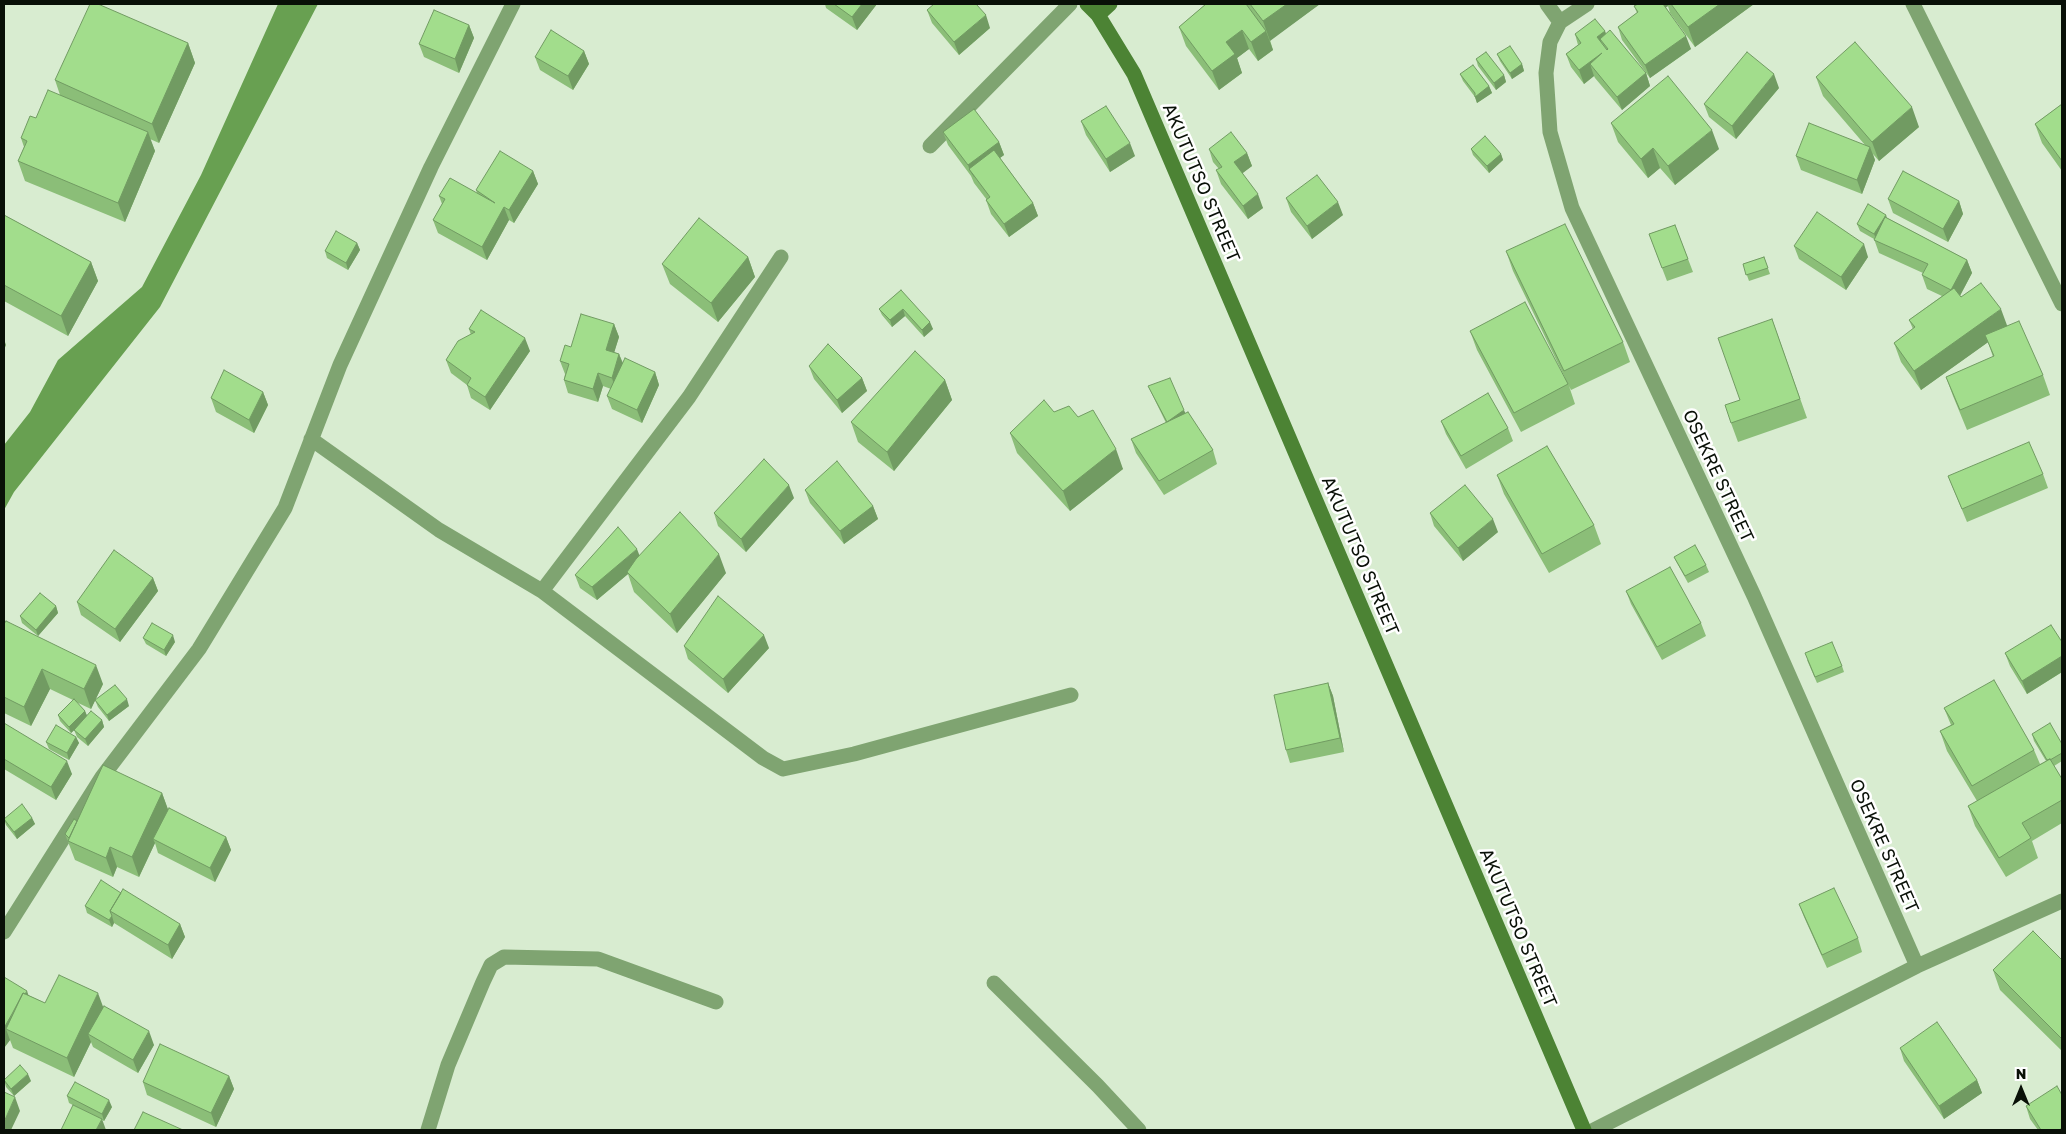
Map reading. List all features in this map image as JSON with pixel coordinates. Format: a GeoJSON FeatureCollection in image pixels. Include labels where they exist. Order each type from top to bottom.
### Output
{"type":"FeatureCollection","features":[{"type":"Feature","properties":{"kind":"street"},"geometry":{"type":"LineString","coordinates":[[4,932],[102,778],[199,649],[285,508],[340,365],[431,167],[514,4]]}},
{"type":"Feature","properties":{"kind":"street"},"geometry":{"type":"LineString","coordinates":[[930,146],[1070,4]]}},
{"type":"Feature","properties":{"kind":"street","name":"AKUTUTSO STREET"},"geometry":{"type":"LineString","coordinates":[[1087,4],[1098,15],[1138,84],[1584,1130]]}},
{"type":"Feature","properties":{"kind":"street"},"geometry":{"type":"LineString","coordinates":[[1098,15],[1110,4]]}},
{"type":"Feature","properties":{"kind":"street"},"geometry":{"type":"LineString","coordinates":[[1547,4],[1560,22],[1586,4]]}},
{"type":"Feature","properties":{"kind":"street"},"geometry":{"type":"LineString","coordinates":[[1913,4],[2062,304]]}},
{"type":"Feature","properties":{"kind":"street","name":"OSEKRE STREET"},"geometry":{"type":"LineString","coordinates":[[1560,22],[1550,42],[1546,81],[1550,132],[1572,208],[1754,596],[1917,966]]}},
{"type":"Feature","properties":{"kind":"street"},"geometry":{"type":"LineString","coordinates":[[542,591],[689,397],[781,257]]}},
{"type":"Feature","properties":{"kind":"street"},"geometry":{"type":"LineString","coordinates":[[311,439],[439,530],[542,591],[763,758],[783,769],[854,754],[1071,696]]}},
{"type":"Feature","properties":{"kind":"street"},"geometry":{"type":"LineString","coordinates":[[1594,1130],[1917,966],[2062,901]]}},
{"type":"Feature","properties":{"kind":"street"},"geometry":{"type":"LineString","coordinates":[[428,1130],[448,1066],[483,982],[491,964],[504,957],[598,960],[716,1002]]}},
{"type":"Feature","properties":{"kind":"street"},"geometry":{"type":"LineString","coordinates":[[994,983],[1098,1086],[1138,1130]]}},
{"type":"Feature","properties":{"kind":"shaded area"},"geometry":{"type":"Polygon","coordinates":[[[278,4],[318,4],[160,307],[14,492],[4,510],[4,445],[30,412],[58,360],[142,287],[201,175],[278,4]]]}},
{"type":"Feature","properties":{"kind":"building"},"geometry":{"type":"Polygon","coordinates":[[[90,4],[98,4],[188,43],[152,124],[55,80],[90,4]]]}},
{"type":"Feature","properties":{"kind":"building"},"geometry":{"type":"Polygon","coordinates":[[[834,4],[862,4],[852,17],[834,4]]]}},
{"type":"Feature","properties":{"kind":"building"},"geometry":{"type":"Polygon","coordinates":[[[934,4],[976,4],[986,15],[954,42],[927,10],[934,4]]]}},
{"type":"Feature","properties":{"kind":"building"},"geometry":{"type":"Polygon","coordinates":[[[1206,4],[1246,4],[1266,31],[1251,42],[1242,30],[1226,42],[1235,54],[1212,71],[1179,27],[1206,4]]]}},
{"type":"Feature","properties":{"kind":"building"},"geometry":{"type":"Polygon","coordinates":[[[1250,4],[1287,4],[1263,21],[1250,4]]]}},
{"type":"Feature","properties":{"kind":"building"},"geometry":{"type":"Polygon","coordinates":[[[1638,4],[1663,4],[1686,36],[1645,65],[1618,27],[1638,12],[1634,6],[1638,4]]]}},
{"type":"Feature","properties":{"kind":"building"},"geometry":{"type":"Polygon","coordinates":[[[1671,4],[1720,4],[1688,27],[1671,4]]]}},
{"type":"Feature","properties":{"kind":"building"},"geometry":{"type":"Polygon","coordinates":[[[434,10],[469,25],[455,59],[419,44],[434,10]]]}},
{"type":"Feature","properties":{"kind":"building"},"geometry":{"type":"Polygon","coordinates":[[[1595,19],[1605,31],[1597,37],[1607,50],[1600,39],[1610,30],[1646,73],[1617,97],[1590,64],[1602,53],[1579,70],[1566,54],[1581,43],[1575,34],[1595,19]]]}},
{"type":"Feature","properties":{"kind":"building"},"geometry":{"type":"Polygon","coordinates":[[[551,30],[584,51],[568,76],[535,57],[551,30]]]}},
{"type":"Feature","properties":{"kind":"building"},"geometry":{"type":"Polygon","coordinates":[[[1855,42],[1912,107],[1872,142],[1816,77],[1855,42]]]}},
{"type":"Feature","properties":{"kind":"building"},"geometry":{"type":"Polygon","coordinates":[[[1510,46],[1522,64],[1510,73],[1497,54],[1510,46]]]}},
{"type":"Feature","properties":{"kind":"building"},"geometry":{"type":"Polygon","coordinates":[[[1486,52],[1504,75],[1494,83],[1476,59],[1486,52]]]}},
{"type":"Feature","properties":{"kind":"building"},"geometry":{"type":"Polygon","coordinates":[[[1747,52],[1774,74],[1732,126],[1704,104],[1747,52]]]}},
{"type":"Feature","properties":{"kind":"building"},"geometry":{"type":"Polygon","coordinates":[[[1473,65],[1489,86],[1475,97],[1475,93],[1460,74],[1473,65]]]}},
{"type":"Feature","properties":{"kind":"building"},"geometry":{"type":"Polygon","coordinates":[[[1668,76],[1712,130],[1668,166],[1653,148],[1641,159],[1611,123],[1668,76]]]}},
{"type":"Feature","properties":{"kind":"building"},"geometry":{"type":"Polygon","coordinates":[[[48,90],[148,132],[118,203],[18,161],[27,141],[21,138],[30,116],[36,118],[48,90]]]}},
{"type":"Feature","properties":{"kind":"building"},"geometry":{"type":"Polygon","coordinates":[[[2062,104],[2062,161],[2035,124],[2062,104]]]}},
{"type":"Feature","properties":{"kind":"building"},"geometry":{"type":"Polygon","coordinates":[[[1106,106],[1130,143],[1106,159],[1081,121],[1106,106]]]}},
{"type":"Feature","properties":{"kind":"building"},"geometry":{"type":"Polygon","coordinates":[[[974,109],[999,142],[968,165],[943,132],[974,109]]]}},
{"type":"Feature","properties":{"kind":"building"},"geometry":{"type":"Polygon","coordinates":[[[1809,123],[1870,147],[1857,180],[1796,156],[1809,123]]]}},
{"type":"Feature","properties":{"kind":"building"},"geometry":{"type":"Polygon","coordinates":[[[1231,132],[1247,153],[1234,162],[1258,194],[1243,206],[1216,170],[1222,167],[1209,149],[1231,132]]]}},
{"type":"Feature","properties":{"kind":"building"},"geometry":{"type":"Polygon","coordinates":[[[1485,136],[1501,154],[1487,166],[1471,149],[1485,136]]]}},
{"type":"Feature","properties":{"kind":"building"},"geometry":{"type":"Polygon","coordinates":[[[994,150],[1033,203],[1004,224],[986,200],[990,197],[969,169],[994,150]]]}},
{"type":"Feature","properties":{"kind":"building"},"geometry":{"type":"Polygon","coordinates":[[[500,151],[533,171],[509,210],[504,207],[482,247],[433,220],[445,199],[439,196],[450,178],[495,203],[476,190],[500,151]]]}},
{"type":"Feature","properties":{"kind":"building"},"geometry":{"type":"Polygon","coordinates":[[[1903,171],[1959,201],[1943,229],[1888,199],[1903,171]]]}},
{"type":"Feature","properties":{"kind":"building"},"geometry":{"type":"Polygon","coordinates":[[[1317,175],[1338,202],[1307,226],[1286,198],[1317,175]]]}},
{"type":"Feature","properties":{"kind":"building"},"geometry":{"type":"Polygon","coordinates":[[[1868,204],[1886,215],[1874,234],[1857,224],[1868,204]]]}},
{"type":"Feature","properties":{"kind":"building"},"geometry":{"type":"Polygon","coordinates":[[[1817,212],[1864,244],[1841,277],[1794,246],[1817,212]]]}},
{"type":"Feature","properties":{"kind":"building"},"geometry":{"type":"Polygon","coordinates":[[[4,215],[91,262],[61,316],[4,285],[4,215]]]}},
{"type":"Feature","properties":{"kind":"building"},"geometry":{"type":"Polygon","coordinates":[[[1885,217],[1967,260],[1951,290],[1922,275],[1928,264],[1874,240],[1885,217]]]}},
{"type":"Feature","properties":{"kind":"building"},"geometry":{"type":"Polygon","coordinates":[[[699,218],[748,257],[711,303],[662,264],[699,218]]]}},
{"type":"Feature","properties":{"kind":"building"},"geometry":{"type":"Polygon","coordinates":[[[1565,224],[1623,342],[1564,371],[1506,251],[1565,224]]]}},
{"type":"Feature","properties":{"kind":"building"},"geometry":{"type":"Polygon","coordinates":[[[1675,225],[1688,259],[1662,268],[1649,234],[1675,225]]]}},
{"type":"Feature","properties":{"kind":"building"},"geometry":{"type":"Polygon","coordinates":[[[336,231],[357,243],[346,263],[325,251],[336,231]]]}},
{"type":"Feature","properties":{"kind":"building"},"geometry":{"type":"Polygon","coordinates":[[[1764,257],[1768,268],[1746,275],[1743,264],[1764,257]]]}},
{"type":"Feature","properties":{"kind":"building"},"geometry":{"type":"Polygon","coordinates":[[[1981,283],[2001,309],[1914,371],[1894,343],[1915,327],[1909,320],[1954,288],[1961,297],[1981,283]]]}},
{"type":"Feature","properties":{"kind":"building"},"geometry":{"type":"Polygon","coordinates":[[[901,290],[930,322],[922,330],[903,309],[890,320],[879,309],[901,290]]]}},
{"type":"Feature","properties":{"kind":"building"},"geometry":{"type":"Polygon","coordinates":[[[1525,302],[1568,384],[1514,413],[1470,331],[1525,302]]]}},
{"type":"Feature","properties":{"kind":"building"},"geometry":{"type":"Polygon","coordinates":[[[481,310],[525,338],[485,397],[467,385],[471,378],[446,360],[458,341],[475,332],[469,329],[481,310]]]}},
{"type":"Feature","properties":{"kind":"building"},"geometry":{"type":"Polygon","coordinates":[[[581,314],[614,324],[606,350],[619,354],[612,378],[598,373],[593,389],[564,380],[569,364],[560,361],[565,345],[571,347],[581,314]]]}},
{"type":"Feature","properties":{"kind":"building"},"geometry":{"type":"Polygon","coordinates":[[[1772,319],[1800,399],[1731,423],[1725,405],[1740,400],[1718,338],[1772,319]]]}},
{"type":"Feature","properties":{"kind":"building"},"geometry":{"type":"Polygon","coordinates":[[[2019,321],[2043,375],[1960,410],[1946,377],[1994,356],[1985,335],[2019,321]]]}},
{"type":"Feature","properties":{"kind":"building"},"geometry":{"type":"Polygon","coordinates":[[[828,344],[862,378],[837,400],[809,366],[828,344]]]}},
{"type":"Feature","properties":{"kind":"building"},"geometry":{"type":"Polygon","coordinates":[[[915,351],[945,380],[887,452],[851,422],[915,351]]]}},
{"type":"Feature","properties":{"kind":"building"},"geometry":{"type":"Polygon","coordinates":[[[625,358],[655,372],[637,410],[607,396],[625,358]]]}},
{"type":"Feature","properties":{"kind":"building"},"geometry":{"type":"Polygon","coordinates":[[[224,370],[263,392],[249,420],[211,398],[224,370]]]}},
{"type":"Feature","properties":{"kind":"building"},"geometry":{"type":"Polygon","coordinates":[[[1170,378],[1184,410],[1167,422],[1148,386],[1170,378]]]}},
{"type":"Feature","properties":{"kind":"building"},"geometry":{"type":"Polygon","coordinates":[[[1488,393],[1508,428],[1461,456],[1441,421],[1488,393]]]}},
{"type":"Feature","properties":{"kind":"building"},"geometry":{"type":"Polygon","coordinates":[[[1044,400],[1054,412],[1069,406],[1078,417],[1093,410],[1116,449],[1063,491],[1010,433],[1044,400]]]}},
{"type":"Feature","properties":{"kind":"building"},"geometry":{"type":"Polygon","coordinates":[[[1188,412],[1213,450],[1159,481],[1131,439],[1188,412]]]}},
{"type":"Feature","properties":{"kind":"building"},"geometry":{"type":"Polygon","coordinates":[[[2029,442],[2043,474],[1962,509],[1948,476],[2029,442]]]}},
{"type":"Feature","properties":{"kind":"building"},"geometry":{"type":"Polygon","coordinates":[[[1547,446],[1594,525],[1542,554],[1497,475],[1547,446]]]}},
{"type":"Feature","properties":{"kind":"building"},"geometry":{"type":"Polygon","coordinates":[[[764,459],[789,485],[741,539],[714,513],[764,459]]]}},
{"type":"Feature","properties":{"kind":"building"},"geometry":{"type":"Polygon","coordinates":[[[837,461],[873,506],[840,531],[805,490],[837,461]]]}},
{"type":"Feature","properties":{"kind":"building"},"geometry":{"type":"Polygon","coordinates":[[[1465,485],[1493,519],[1458,548],[1430,513],[1465,485]]]}},
{"type":"Feature","properties":{"kind":"building"},"geometry":{"type":"Polygon","coordinates":[[[680,512],[719,554],[670,614],[627,572],[636,559],[680,512]]]}},
{"type":"Feature","properties":{"kind":"building"},"geometry":{"type":"Polygon","coordinates":[[[618,527],[637,549],[592,587],[575,575],[618,527]]]}},
{"type":"Feature","properties":{"kind":"building"},"geometry":{"type":"Polygon","coordinates":[[[1695,545],[1706,565],[1685,576],[1674,557],[1695,545]]]}},
{"type":"Feature","properties":{"kind":"building"},"geometry":{"type":"Polygon","coordinates":[[[114,550],[153,578],[115,629],[77,602],[114,550]]]}},
{"type":"Feature","properties":{"kind":"building"},"geometry":{"type":"Polygon","coordinates":[[[1670,567],[1701,623],[1657,647],[1626,591],[1670,567]]]}},
{"type":"Feature","properties":{"kind":"building"},"geometry":{"type":"Polygon","coordinates":[[[40,593],[56,606],[36,630],[20,616],[40,593]]]}},
{"type":"Feature","properties":{"kind":"building"},"geometry":{"type":"Polygon","coordinates":[[[718,596],[764,635],[723,679],[684,646],[718,596]]]}},
{"type":"Feature","properties":{"kind":"building"},"geometry":{"type":"Polygon","coordinates":[[[6,621],[96,665],[84,689],[42,669],[24,707],[4,697],[4,624],[6,621]]]}},
{"type":"Feature","properties":{"kind":"building"},"geometry":{"type":"Polygon","coordinates":[[[152,623],[173,635],[164,650],[143,638],[152,623]]]}},
{"type":"Feature","properties":{"kind":"building"},"geometry":{"type":"Polygon","coordinates":[[[2051,625],[2062,642],[2062,656],[2022,681],[2005,653],[2051,625]]]}},
{"type":"Feature","properties":{"kind":"building"},"geometry":{"type":"Polygon","coordinates":[[[1832,642],[1842,666],[1815,677],[1805,653],[1832,642]]]}},
{"type":"Feature","properties":{"kind":"building"},"geometry":{"type":"Polygon","coordinates":[[[1994,680],[2034,750],[1972,786],[1940,731],[1954,724],[1944,708],[1994,680]]]}},
{"type":"Feature","properties":{"kind":"building"},"geometry":{"type":"Polygon","coordinates":[[[1328,683],[1340,738],[1286,750],[1274,695],[1328,683]]]}},
{"type":"Feature","properties":{"kind":"building"},"geometry":{"type":"Polygon","coordinates":[[[115,685],[127,699],[107,715],[95,700],[115,685]]]}},
{"type":"Feature","properties":{"kind":"building"},"geometry":{"type":"Polygon","coordinates":[[[74,699],[85,711],[69,727],[58,715],[74,699]]]}},
{"type":"Feature","properties":{"kind":"building"},"geometry":{"type":"Polygon","coordinates":[[[91,711],[102,720],[85,739],[74,730],[91,711]]]}},
{"type":"Feature","properties":{"kind":"building"},"geometry":{"type":"Polygon","coordinates":[[[4,723],[67,761],[51,787],[4,759],[4,723]]]}},
{"type":"Feature","properties":{"kind":"building"},"geometry":{"type":"Polygon","coordinates":[[[2050,723],[2062,744],[2062,753],[2047,760],[2032,734],[2050,723]]]}},
{"type":"Feature","properties":{"kind":"building"},"geometry":{"type":"Polygon","coordinates":[[[56,725],[76,737],[67,753],[46,742],[56,725]]]}},
{"type":"Feature","properties":{"kind":"building"},"geometry":{"type":"Polygon","coordinates":[[[2050,759],[2062,779],[2062,800],[2022,823],[2031,838],[1999,858],[1968,806],[2050,759]]]}},
{"type":"Feature","properties":{"kind":"building"},"geometry":{"type":"Polygon","coordinates":[[[103,765],[162,793],[132,857],[110,847],[106,858],[68,841],[103,765]]]}},
{"type":"Feature","properties":{"kind":"building"},"geometry":{"type":"Polygon","coordinates":[[[22,804],[32,818],[14,832],[4,819],[22,804]]]}},
{"type":"Feature","properties":{"kind":"building"},"geometry":{"type":"Polygon","coordinates":[[[169,808],[226,837],[210,868],[153,839],[169,808]]]}},
{"type":"Feature","properties":{"kind":"building"},"geometry":{"type":"Polygon","coordinates":[[[74,819],[77,821],[69,838],[65,834],[74,819]]]}},
{"type":"Feature","properties":{"kind":"building"},"geometry":{"type":"Polygon","coordinates":[[[101,880],[121,893],[110,911],[112,916],[109,920],[85,906],[101,880]]]}},
{"type":"Feature","properties":{"kind":"building"},"geometry":{"type":"Polygon","coordinates":[[[1834,888],[1858,938],[1822,955],[1799,904],[1834,888]]]}},
{"type":"Feature","properties":{"kind":"building"},"geometry":{"type":"Polygon","coordinates":[[[123,889],[180,924],[168,945],[110,911],[123,889]]]}},
{"type":"Feature","properties":{"kind":"building"},"geometry":{"type":"Polygon","coordinates":[[[2033,931],[2062,960],[2062,1039],[1993,970],[2033,931]]]}},
{"type":"Feature","properties":{"kind":"building"},"geometry":{"type":"Polygon","coordinates":[[[59,975],[98,993],[67,1058],[6,1029],[23,993],[45,1003],[59,975]]]}},
{"type":"Feature","properties":{"kind":"building"},"geometry":{"type":"Polygon","coordinates":[[[4,977],[27,991],[25,994],[23,993],[4,1028],[4,977]]]}},
{"type":"Feature","properties":{"kind":"building"},"geometry":{"type":"Polygon","coordinates":[[[104,1006],[149,1031],[133,1060],[88,1034],[104,1006]]]}},
{"type":"Feature","properties":{"kind":"building"},"geometry":{"type":"Polygon","coordinates":[[[1937,1022],[1977,1080],[1939,1106],[1900,1048],[1937,1022]]]}},
{"type":"Feature","properties":{"kind":"building"},"geometry":{"type":"Polygon","coordinates":[[[160,1044],[229,1076],[211,1113],[143,1082],[160,1044]]]}},
{"type":"Feature","properties":{"kind":"building"},"geometry":{"type":"Polygon","coordinates":[[[20,1065],[28,1074],[11,1089],[4,1080],[20,1065]]]}},
{"type":"Feature","properties":{"kind":"building"},"geometry":{"type":"Polygon","coordinates":[[[75,1082],[109,1100],[102,1114],[67,1096],[75,1082]]]}},
{"type":"Feature","properties":{"kind":"building"},"geometry":{"type":"Polygon","coordinates":[[[2057,1086],[2062,1095],[2062,1128],[2059,1130],[2041,1130],[2026,1106],[2057,1086]]]}},
{"type":"Feature","properties":{"kind":"building"},"geometry":{"type":"Polygon","coordinates":[[[4,1092],[15,1097],[4,1122],[4,1092]]]}},
{"type":"Feature","properties":{"kind":"building"},"geometry":{"type":"Polygon","coordinates":[[[73,1105],[102,1119],[96,1130],[61,1130],[73,1105]]]}},
{"type":"Feature","properties":{"kind":"building"},"geometry":{"type":"Polygon","coordinates":[[[143,1112],[183,1130],[134,1130],[143,1112]]]}}]}
